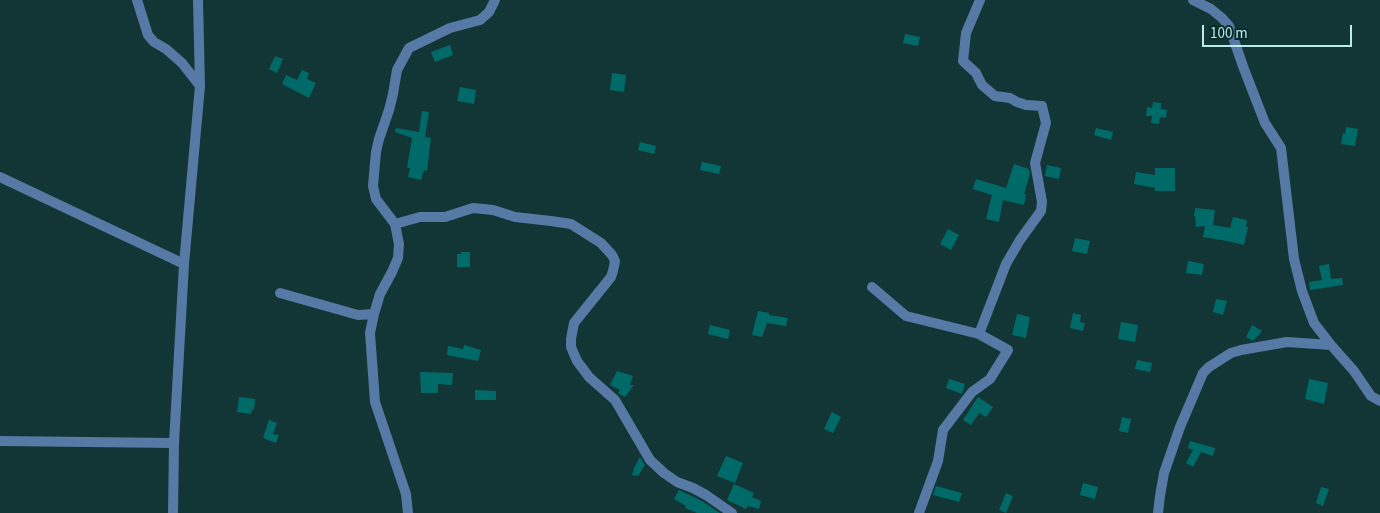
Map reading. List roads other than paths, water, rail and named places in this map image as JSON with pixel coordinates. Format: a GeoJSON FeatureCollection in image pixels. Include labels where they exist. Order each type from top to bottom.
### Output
{"type":"FeatureCollection","features":[{"type":"Feature","properties":{"kind":"street"},"geometry":{"type":"LineString","coordinates":[[137,0],[148,35],[154,42],[166,49],[182,63],[200,86]]}},
{"type":"Feature","properties":{"kind":"street"},"geometry":{"type":"LineString","coordinates":[[173,513],[174,443],[184,264],[200,86],[198,0]]}},
{"type":"Feature","properties":{"kind":"street"},"geometry":{"type":"LineString","coordinates":[[408,513],[406,494],[375,402],[370,334],[380,294],[398,258],[400,244],[395,224],[376,199],[373,186],[379,139],[389,110],[397,70],[410,48],[450,28],[480,20],[489,12],[495,0]]}},
{"type":"Feature","properties":{"kind":"street"},"geometry":{"type":"LineString","coordinates":[[979,334],[1006,264],[1041,210],[1042,202],[1035,163],[1046,123],[1042,106],[1026,105],[1010,98],[995,96],[982,85],[976,73],[963,61],[966,33],[980,0]]}},
{"type":"Feature","properties":{"kind":"street"},"geometry":{"type":"LineString","coordinates":[[1193,0],[1211,9],[1229,26],[1265,123],[1281,148],[1294,259],[1302,292],[1314,323],[1372,396],[1380,401]]}},
{"type":"Feature","properties":{"kind":"street"},"geometry":{"type":"LineString","coordinates":[[0,177],[184,264]]}},
{"type":"Feature","properties":{"kind":"street"},"geometry":{"type":"LineString","coordinates":[[395,224],[420,217],[445,217],[473,208],[493,210],[515,217],[551,220],[570,224],[601,243],[615,261],[613,272],[574,323],[571,339],[577,361],[589,377],[615,400],[650,460],[677,482],[706,495],[732,513]]}},
{"type":"Feature","properties":{"kind":"street"},"geometry":{"type":"LineString","coordinates":[[872,287],[906,316],[979,334],[1008,350],[990,379],[972,392],[943,430],[938,461],[919,513]]}},
{"type":"Feature","properties":{"kind":"street"},"geometry":{"type":"LineString","coordinates":[[280,294],[358,315],[374,314]]}},
{"type":"Feature","properties":{"kind":"street"},"geometry":{"type":"LineString","coordinates":[[1158,513],[1164,473],[1180,427],[1203,373],[1209,367],[1231,353],[1241,350],[1287,342],[1331,345]]}},
{"type":"Feature","properties":{"kind":"street"},"geometry":{"type":"LineString","coordinates":[[0,441],[174,443]]}}]}
